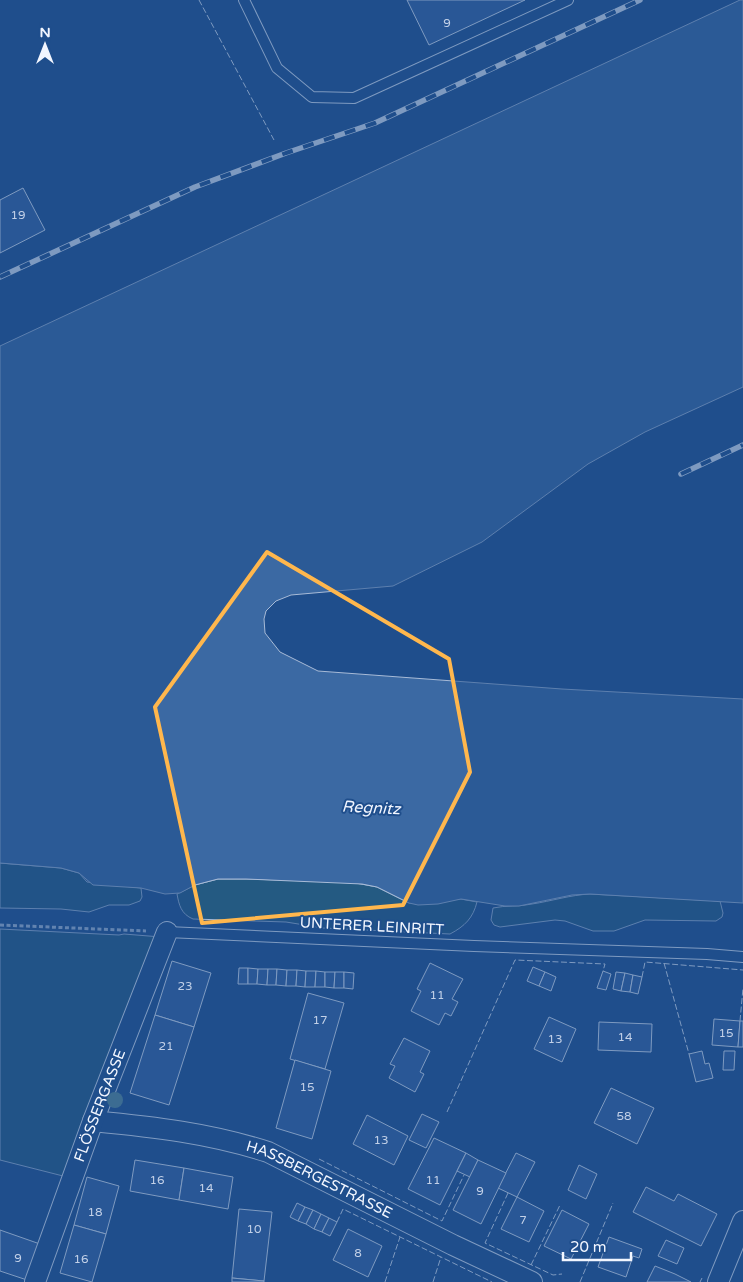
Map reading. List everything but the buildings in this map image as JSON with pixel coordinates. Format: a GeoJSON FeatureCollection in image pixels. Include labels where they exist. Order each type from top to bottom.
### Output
{"type":"FeatureCollection","features":[{"type":"Feature","properties":{"kind":"street","name":"FLÖSSERGASSE"},"geometry":{"type":"LineString","coordinates":[[36,1279],[93,1121],[167,932]]}},
{"type":"Feature","properties":{"kind":"street","name":"HASSBERGESTRASSE"},"geometry":{"type":"LineString","coordinates":[[93,1121],[180,1130],[239,1143],[268,1152],[453,1245],[532,1282]]}},
{"type":"Feature","properties":{"kind":"street"},"geometry":{"type":"LineString","coordinates":[[718,1282],[740,1240],[743,1221]]}},
{"type":"Feature","properties":{"kind":"lane"},"geometry":{"type":"LineString","coordinates":[[244,0],[277,68],[312,97],[354,98],[568,0]]}},
{"type":"Feature","properties":{"kind":"lane","name":"UNTERER LEINRITT"},"geometry":{"type":"LineString","coordinates":[[167,932],[743,957]]}},
{"type":"Feature","properties":{"kind":"path"},"geometry":{"type":"LineString","coordinates":[[0,925],[167,932]]}},
{"type":"Feature","properties":{"kind":"highlighted area"},"geometry":{"type":"Polygon","coordinates":[[[267,552],[449,659],[470,772],[403,905],[202,923],[155,707],[267,552]]]}},
{"type":"Feature","properties":{"kind":"shaded area"},"geometry":{"type":"Polygon","coordinates":[[[0,863],[61,868],[79,873],[87,882],[141,888],[142,897],[140,901],[129,905],[109,905],[89,912],[61,909],[0,908],[0,863]]]}},
{"type":"Feature","properties":{"kind":"shaded area"},"geometry":{"type":"Polygon","coordinates":[[[218,879],[350,882],[377,887],[409,903],[461,899],[477,902],[468,921],[450,934],[323,928],[286,922],[193,919],[186,915],[180,905],[177,894],[195,885],[218,879]]]}},
{"type":"Feature","properties":{"kind":"shaded area"},"geometry":{"type":"Polygon","coordinates":[[[590,894],[720,901],[723,913],[722,917],[716,921],[645,920],[614,931],[593,931],[565,921],[555,920],[500,927],[494,925],[491,920],[493,908],[527,905],[590,894]]]}},
{"type":"Feature","properties":{"kind":"shaded area"},"geometry":{"type":"Polygon","coordinates":[[[0,929],[161,937],[67,1177],[0,1160],[0,929]]]}},
{"type":"Feature","properties":{"kind":"water","name":"Regnitz"},"geometry":{"type":"Polygon","coordinates":[[[743,0],[743,387],[645,432],[588,464],[482,542],[393,586],[291,595],[276,601],[266,611],[264,619],[265,633],[280,652],[318,671],[562,689],[743,699],[743,903],[590,894],[572,895],[519,906],[505,906],[461,899],[438,904],[418,905],[409,903],[377,887],[362,884],[246,879],[218,879],[195,885],[180,893],[165,894],[141,888],[93,885],[79,873],[61,868],[0,863],[0,346],[743,0]]]}},
{"type":"Feature","properties":{"kind":"railway"},"geometry":{"type":"LineString","coordinates":[[0,277],[195,187],[286,153],[375,123],[640,0]]}},
{"type":"Feature","properties":{"kind":"railway"},"geometry":{"type":"LineString","coordinates":[[681,474],[743,445]]}},
{"type":"Feature","properties":{"kind":"fence"},"geometry":{"type":"LineString","coordinates":[[199,0],[274,140]]}},
{"type":"Feature","properties":{"kind":"fence"},"geometry":{"type":"LineString","coordinates":[[447,1112],[515,960],[605,964],[603,971]]}},
{"type":"Feature","properties":{"kind":"fence"},"geometry":{"type":"LineString","coordinates":[[642,977],[645,962],[743,970]]}},
{"type":"Feature","properties":{"kind":"fence"},"geometry":{"type":"LineString","coordinates":[[664,963],[689,1054]]}},
{"type":"Feature","properties":{"kind":"fence"},"geometry":{"type":"LineString","coordinates":[[740,1021],[743,988]]}},
{"type":"Feature","properties":{"kind":"fence"},"geometry":{"type":"LineString","coordinates":[[319,1159],[442,1221],[464,1175]]}},
{"type":"Feature","properties":{"kind":"fence"},"geometry":{"type":"LineString","coordinates":[[508,1193],[485,1243],[553,1275],[562,1274]]}},
{"type":"Feature","properties":{"kind":"fence"},"geometry":{"type":"LineString","coordinates":[[580,1282],[613,1203]]}},
{"type":"Feature","properties":{"kind":"fence"},"geometry":{"type":"LineString","coordinates":[[531,1265],[560,1205]]}},
{"type":"Feature","properties":{"kind":"fence"},"geometry":{"type":"LineString","coordinates":[[337,1222],[343,1209],[492,1282]]}},
{"type":"Feature","properties":{"kind":"fence"},"geometry":{"type":"LineString","coordinates":[[385,1282],[400,1237]]}},
{"type":"Feature","properties":{"kind":"fence"},"geometry":{"type":"LineString","coordinates":[[433,1282],[441,1257]]}},
{"type":"Feature","properties":{"kind":"fence"},"geometry":{"type":"LineString","coordinates":[[700,1282],[702,1278]]}}]}
